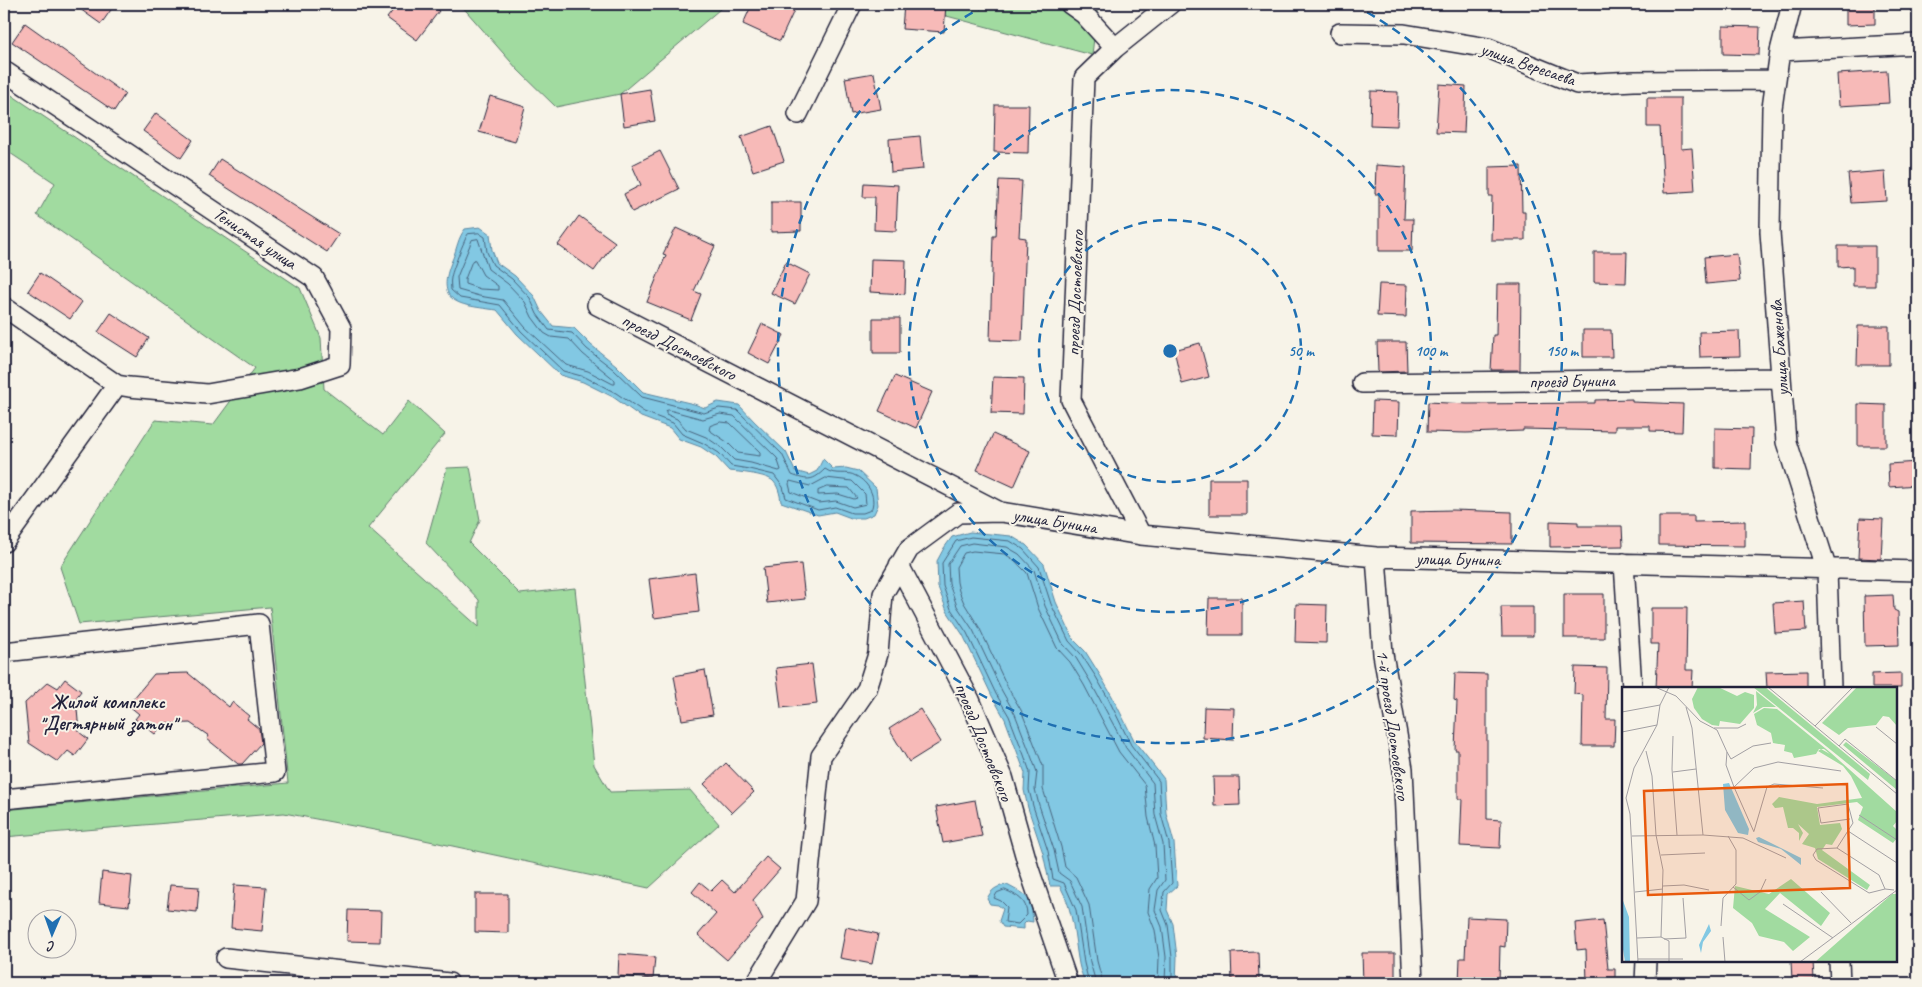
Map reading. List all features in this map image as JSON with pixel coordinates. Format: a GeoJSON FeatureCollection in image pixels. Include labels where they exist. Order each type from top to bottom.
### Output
{"type":"FeatureCollection","features":[{"type":"Feature","properties":{"kind":"street"},"geometry":{"type":"LineString","coordinates":[[798,114],[852,4]]}},
{"type":"Feature","properties":{"kind":"street"},"geometry":{"type":"LineString","coordinates":[[1070,4],[1084,14],[1115,48]]}},
{"type":"Feature","properties":{"kind":"street","name":"проезд Достоевского"},"geometry":{"type":"LineString","coordinates":[[1141,535],[1071,400],[1084,78],[1115,48],[1170,4]]}},
{"type":"Feature","properties":{"kind":"street","name":"улица Баженова"},"geometry":{"type":"LineString","coordinates":[[1792,4],[1780,51],[1772,108],[1770,232],[1786,442],[1827,570],[1831,687]]}},
{"type":"Feature","properties":{"kind":"street","name":"улица Вересаева"},"geometry":{"type":"LineString","coordinates":[[1340,33],[1404,34],[1488,48],[1577,84],[1634,81],[1776,80]]}},
{"type":"Feature","properties":{"kind":"street"},"geometry":{"type":"LineString","coordinates":[[1780,51],[1918,44]]}},
{"type":"Feature","properties":{"kind":"street","name":"Тенистая улица"},"geometry":{"type":"LineString","coordinates":[[4,71],[314,278],[341,328],[340,365],[300,378],[207,394],[117,385]]}},
{"type":"Feature","properties":{"kind":"street","name":"проезд Достоевского"},"geometry":{"type":"LineString","coordinates":[[597,305],[1001,512]]}},
{"type":"Feature","properties":{"kind":"street"},"geometry":{"type":"LineString","coordinates":[[4,306],[117,385],[4,542]]}},
{"type":"Feature","properties":{"kind":"street","name":"проезд Бунина"},"geometry":{"type":"LineString","coordinates":[[1362,383],[1781,378]]}},
{"type":"Feature","properties":{"kind":"street"},"geometry":{"type":"LineString","coordinates":[[756,983],[806,901],[821,756],[867,689],[878,654],[883,594],[909,549],[958,513],[1001,512]]}},
{"type":"Feature","properties":{"kind":"street","name":"улица Бунина"},"geometry":{"type":"LineString","coordinates":[[1001,512],[1141,535],[1376,557],[1918,571]]}},
{"type":"Feature","properties":{"kind":"street","name":"1-й проезд Достоевского"},"geometry":{"type":"LineString","coordinates":[[1376,557],[1383,654],[1403,769],[1413,983]]}},
{"type":"Feature","properties":{"kind":"street"},"geometry":{"type":"LineString","coordinates":[[1624,563],[1632,687]]}},
{"type":"Feature","properties":{"kind":"street","name":"проезд Достоевского"},"geometry":{"type":"LineString","coordinates":[[899,565],[970,700],[1003,777],[1029,869],[1068,983]]}},
{"type":"Feature","properties":{"kind":"street"},"geometry":{"type":"LineString","coordinates":[[4,652],[259,624],[275,772],[4,799]]}},
{"type":"Feature","properties":{"kind":"street"},"geometry":{"type":"LineString","coordinates":[[226,958],[449,983]]}},
{"type":"Feature","properties":{"kind":"street"},"geometry":{"type":"LineString","coordinates":[[1645,983],[1646,962]]}},
{"type":"Feature","properties":{"kind":"street"},"geometry":{"type":"LineString","coordinates":[[1839,962],[1840,983]]}},
{"type":"Feature","properties":{"kind":"green space"},"geometry":{"type":"Polygon","coordinates":[[[460,4],[726,4],[620,94],[556,107],[518,70],[460,4]]]}},
{"type":"Feature","properties":{"kind":"green space"},"geometry":{"type":"Polygon","coordinates":[[[902,4],[1098,4],[1092,55],[902,4]]]}},
{"type":"Feature","properties":{"kind":"green space"},"geometry":{"type":"Polygon","coordinates":[[[4,90],[300,288],[321,338],[324,389],[383,435],[409,401],[445,434],[368,528],[479,627],[479,600],[426,543],[447,468],[470,467],[480,520],[469,543],[520,594],[575,588],[594,765],[610,792],[690,790],[719,824],[649,888],[401,835],[284,813],[4,837],[4,810],[288,783],[270,607],[79,624],[60,567],[155,420],[213,425],[255,368],[37,215],[55,183],[4,149],[4,90]]]}},
{"type":"Feature","properties":{"kind":"water"},"geometry":{"type":"Polygon","coordinates":[[[480,227],[490,234],[492,250],[497,263],[515,276],[534,296],[541,311],[553,326],[574,328],[643,392],[705,408],[718,402],[739,405],[786,452],[795,471],[809,475],[817,471],[823,459],[833,469],[846,468],[858,471],[876,488],[878,505],[874,514],[864,518],[851,518],[835,512],[818,515],[781,502],[777,487],[772,480],[757,475],[729,471],[716,457],[701,447],[679,439],[670,428],[641,417],[613,397],[583,382],[560,375],[517,334],[497,310],[471,306],[453,299],[448,293],[446,285],[459,239],[465,229],[480,227]]]}},
{"type":"Feature","properties":{"kind":"water"},"geometry":{"type":"Polygon","coordinates":[[[970,532],[1011,536],[1026,545],[1044,564],[1056,602],[1073,639],[1085,651],[1100,675],[1135,742],[1164,779],[1166,813],[1174,843],[1177,886],[1168,894],[1167,910],[1173,924],[1177,957],[1176,983],[1085,983],[1079,966],[1073,924],[1065,895],[1060,886],[1050,886],[1043,853],[1024,790],[1025,773],[1005,719],[963,635],[947,611],[938,587],[937,561],[944,548],[952,537],[970,532]]]}},
{"type":"Feature","properties":{"kind":"water"},"geometry":{"type":"Polygon","coordinates":[[[1007,885],[1024,895],[1030,902],[1033,922],[1027,921],[1024,924],[1024,929],[1003,927],[999,921],[1003,909],[998,905],[990,904],[987,899],[994,889],[1007,885]]]}},
{"type":"Feature","properties":{"kind":"building"},"geometry":{"type":"Polygon","coordinates":[[[73,4],[115,4],[101,24],[73,4]]]}},
{"type":"Feature","properties":{"kind":"building"},"geometry":{"type":"Polygon","coordinates":[[[398,4],[430,4],[439,11],[417,40],[387,18],[398,4]]]}},
{"type":"Feature","properties":{"kind":"building"},"geometry":{"type":"Polygon","coordinates":[[[752,4],[797,4],[780,41],[743,24],[752,4]]]}},
{"type":"Feature","properties":{"kind":"building"},"geometry":{"type":"Polygon","coordinates":[[[904,4],[946,4],[944,32],[902,29],[904,4]]]}},
{"type":"Feature","properties":{"kind":"building"},"geometry":{"type":"Polygon","coordinates":[[[1846,4],[1875,4],[1875,24],[1846,25],[1846,4]]]}},
{"type":"Feature","properties":{"kind":"building"},"geometry":{"type":"Polygon","coordinates":[[[25,23],[125,94],[114,111],[12,42],[25,23]]]}},
{"type":"Feature","properties":{"kind":"building"},"geometry":{"type":"Polygon","coordinates":[[[1723,26],[1760,27],[1759,55],[1723,54],[1723,26]]]}},
{"type":"Feature","properties":{"kind":"building"},"geometry":{"type":"Polygon","coordinates":[[[1887,71],[1889,103],[1839,106],[1837,74],[1887,71]]]}},
{"type":"Feature","properties":{"kind":"building"},"geometry":{"type":"Polygon","coordinates":[[[874,73],[881,109],[851,114],[845,78],[874,73]]]}},
{"type":"Feature","properties":{"kind":"building"},"geometry":{"type":"Polygon","coordinates":[[[1439,84],[1466,86],[1464,133],[1436,132],[1439,84]]]}},
{"type":"Feature","properties":{"kind":"building"},"geometry":{"type":"Polygon","coordinates":[[[650,89],[655,121],[624,126],[620,94],[650,89]]]}},
{"type":"Feature","properties":{"kind":"building"},"geometry":{"type":"Polygon","coordinates":[[[1371,91],[1398,92],[1397,126],[1370,125],[1371,91]]]}},
{"type":"Feature","properties":{"kind":"building"},"geometry":{"type":"Polygon","coordinates":[[[490,96],[525,107],[515,142],[479,132],[490,96]]]}},
{"type":"Feature","properties":{"kind":"building"},"geometry":{"type":"Polygon","coordinates":[[[1647,98],[1681,98],[1681,149],[1692,148],[1695,191],[1664,193],[1660,127],[1647,127],[1647,98]]]}},
{"type":"Feature","properties":{"kind":"building"},"geometry":{"type":"Polygon","coordinates":[[[995,105],[1029,105],[1028,153],[994,152],[995,105]]]}},
{"type":"Feature","properties":{"kind":"building"},"geometry":{"type":"Polygon","coordinates":[[[156,113],[193,140],[181,158],[143,131],[156,113]]]}},
{"type":"Feature","properties":{"kind":"building"},"geometry":{"type":"Polygon","coordinates":[[[772,126],[784,161],[753,171],[741,137],[772,126]]]}},
{"type":"Feature","properties":{"kind":"building"},"geometry":{"type":"Polygon","coordinates":[[[920,136],[923,169],[891,172],[889,139],[920,136]]]}},
{"type":"Feature","properties":{"kind":"building"},"geometry":{"type":"Polygon","coordinates":[[[660,151],[679,189],[632,212],[624,194],[641,185],[632,165],[660,151]]]}},
{"type":"Feature","properties":{"kind":"building"},"geometry":{"type":"Polygon","coordinates":[[[220,159],[339,234],[327,252],[209,176],[220,159]]]}},
{"type":"Feature","properties":{"kind":"building"},"geometry":{"type":"Polygon","coordinates":[[[1376,165],[1406,167],[1404,219],[1413,219],[1412,251],[1379,251],[1379,194],[1375,194],[1376,165]]]}},
{"type":"Feature","properties":{"kind":"building"},"geometry":{"type":"Polygon","coordinates":[[[1521,166],[1522,212],[1525,212],[1525,240],[1491,240],[1492,196],[1489,196],[1489,167],[1521,166]]]}},
{"type":"Feature","properties":{"kind":"building"},"geometry":{"type":"Polygon","coordinates":[[[1885,171],[1887,201],[1851,203],[1848,174],[1885,171]]]}},
{"type":"Feature","properties":{"kind":"building"},"geometry":{"type":"Polygon","coordinates":[[[999,180],[1022,181],[1019,237],[1026,238],[1022,341],[990,340],[993,236],[996,236],[999,180]]]}},
{"type":"Feature","properties":{"kind":"building"},"geometry":{"type":"Polygon","coordinates":[[[864,183],[898,185],[896,231],[874,230],[875,197],[863,197],[864,183]]]}},
{"type":"Feature","properties":{"kind":"building"},"geometry":{"type":"Polygon","coordinates":[[[771,202],[801,202],[801,231],[771,232],[771,202]]]}},
{"type":"Feature","properties":{"kind":"building"},"geometry":{"type":"Polygon","coordinates":[[[579,216],[615,242],[594,271],[558,245],[579,216]]]}},
{"type":"Feature","properties":{"kind":"building"},"geometry":{"type":"Polygon","coordinates":[[[676,228],[715,246],[694,291],[701,294],[691,320],[647,302],[666,255],[663,254],[676,228]]]}},
{"type":"Feature","properties":{"kind":"building"},"geometry":{"type":"Polygon","coordinates":[[[1838,246],[1875,246],[1875,286],[1853,286],[1853,266],[1838,267],[1838,246]]]}},
{"type":"Feature","properties":{"kind":"building"},"geometry":{"type":"Polygon","coordinates":[[[1594,252],[1627,252],[1626,283],[1594,282],[1594,252]]]}},
{"type":"Feature","properties":{"kind":"building"},"geometry":{"type":"Polygon","coordinates":[[[1737,254],[1740,281],[1706,284],[1704,257],[1737,254]]]}},
{"type":"Feature","properties":{"kind":"building"},"geometry":{"type":"Polygon","coordinates":[[[871,259],[906,260],[905,294],[870,292],[871,259]]]}},
{"type":"Feature","properties":{"kind":"building"},"geometry":{"type":"Polygon","coordinates":[[[786,262],[810,274],[795,304],[771,293],[786,262]]]}},
{"type":"Feature","properties":{"kind":"building"},"geometry":{"type":"Polygon","coordinates":[[[40,273],[82,302],[70,319],[28,291],[40,273]]]}},
{"type":"Feature","properties":{"kind":"building"},"geometry":{"type":"Polygon","coordinates":[[[1379,284],[1407,285],[1406,317],[1377,316],[1379,284]]]}},
{"type":"Feature","properties":{"kind":"building"},"geometry":{"type":"Polygon","coordinates":[[[1497,284],[1521,284],[1520,370],[1491,370],[1493,335],[1496,335],[1497,284]]]}},
{"type":"Feature","properties":{"kind":"building"},"geometry":{"type":"Polygon","coordinates":[[[111,313],[149,338],[137,357],[98,332],[111,313]]]}},
{"type":"Feature","properties":{"kind":"building"},"geometry":{"type":"Polygon","coordinates":[[[873,318],[900,318],[900,353],[873,353],[873,318]]]}},
{"type":"Feature","properties":{"kind":"building"},"geometry":{"type":"Polygon","coordinates":[[[762,324],[784,335],[769,364],[748,353],[762,324]]]}},
{"type":"Feature","properties":{"kind":"building"},"geometry":{"type":"Polygon","coordinates":[[[1858,326],[1889,326],[1889,365],[1857,365],[1858,326]]]}},
{"type":"Feature","properties":{"kind":"building"},"geometry":{"type":"Polygon","coordinates":[[[1583,330],[1611,330],[1612,357],[1583,357],[1583,330]]]}},
{"type":"Feature","properties":{"kind":"building"},"geometry":{"type":"Polygon","coordinates":[[[1739,331],[1740,356],[1700,357],[1699,332],[1739,331]]]}},
{"type":"Feature","properties":{"kind":"building"},"geometry":{"type":"Polygon","coordinates":[[[1377,342],[1406,342],[1407,371],[1378,372],[1377,342]]]}},
{"type":"Feature","properties":{"kind":"building"},"geometry":{"type":"Polygon","coordinates":[[[1200,343],[1209,377],[1182,384],[1174,350],[1200,343]]]}},
{"type":"Feature","properties":{"kind":"building"},"geometry":{"type":"Polygon","coordinates":[[[895,376],[932,392],[916,428],[879,411],[895,376]]]}},
{"type":"Feature","properties":{"kind":"building"},"geometry":{"type":"Polygon","coordinates":[[[993,377],[1024,378],[1023,414],[991,413],[993,377]]]}},
{"type":"Feature","properties":{"kind":"building"},"geometry":{"type":"Polygon","coordinates":[[[1632,399],[1632,402],[1683,404],[1682,432],[1650,431],[1650,426],[1615,426],[1615,431],[1523,429],[1523,431],[1466,433],[1427,432],[1428,402],[1467,404],[1595,403],[1595,400],[1632,399]]]}},
{"type":"Feature","properties":{"kind":"building"},"geometry":{"type":"Polygon","coordinates":[[[1373,401],[1399,402],[1398,435],[1372,434],[1373,401]]]}},
{"type":"Feature","properties":{"kind":"building"},"geometry":{"type":"Polygon","coordinates":[[[1858,404],[1886,405],[1886,446],[1858,446],[1858,404]]]}},
{"type":"Feature","properties":{"kind":"building"},"geometry":{"type":"Polygon","coordinates":[[[1715,428],[1752,429],[1751,469],[1715,468],[1715,428]]]}},
{"type":"Feature","properties":{"kind":"building"},"geometry":{"type":"Polygon","coordinates":[[[993,434],[1030,451],[1014,487],[977,470],[993,434]]]}},
{"type":"Feature","properties":{"kind":"building"},"geometry":{"type":"Polygon","coordinates":[[[1918,462],[1918,485],[1889,487],[1888,464],[1918,462]]]}},
{"type":"Feature","properties":{"kind":"building"},"geometry":{"type":"Polygon","coordinates":[[[1209,479],[1247,479],[1247,515],[1209,515],[1209,479]]]}},
{"type":"Feature","properties":{"kind":"building"},"geometry":{"type":"Polygon","coordinates":[[[1411,511],[1512,512],[1512,544],[1411,543],[1411,511]]]}},
{"type":"Feature","properties":{"kind":"building"},"geometry":{"type":"Polygon","coordinates":[[[1659,516],[1694,516],[1694,522],[1745,521],[1745,546],[1659,545],[1659,516]]]}},
{"type":"Feature","properties":{"kind":"building"},"geometry":{"type":"Polygon","coordinates":[[[1860,518],[1883,519],[1881,559],[1858,558],[1860,518]]]}},
{"type":"Feature","properties":{"kind":"building"},"geometry":{"type":"Polygon","coordinates":[[[1550,521],[1578,522],[1578,526],[1622,526],[1623,546],[1550,547],[1550,521]]]}},
{"type":"Feature","properties":{"kind":"building"},"geometry":{"type":"Polygon","coordinates":[[[801,564],[805,599],[767,603],[763,568],[801,564]]]}},
{"type":"Feature","properties":{"kind":"building"},"geometry":{"type":"Polygon","coordinates":[[[695,573],[699,612],[654,618],[649,579],[695,573]]]}},
{"type":"Feature","properties":{"kind":"building"},"geometry":{"type":"Polygon","coordinates":[[[1564,594],[1604,594],[1604,638],[1564,638],[1564,594]]]}},
{"type":"Feature","properties":{"kind":"building"},"geometry":{"type":"Polygon","coordinates":[[[1893,595],[1894,610],[1898,612],[1899,645],[1865,646],[1864,596],[1893,595]]]}},
{"type":"Feature","properties":{"kind":"building"},"geometry":{"type":"Polygon","coordinates":[[[1209,598],[1242,598],[1242,635],[1208,635],[1209,598]]]}},
{"type":"Feature","properties":{"kind":"building"},"geometry":{"type":"Polygon","coordinates":[[[1804,601],[1806,631],[1775,633],[1773,603],[1804,601]]]}},
{"type":"Feature","properties":{"kind":"building"},"geometry":{"type":"Polygon","coordinates":[[[1296,604],[1327,605],[1326,643],[1295,642],[1296,604]]]}},
{"type":"Feature","properties":{"kind":"building"},"geometry":{"type":"Polygon","coordinates":[[[1501,607],[1533,607],[1533,636],[1502,636],[1501,607]]]}},
{"type":"Feature","properties":{"kind":"building"},"geometry":{"type":"Polygon","coordinates":[[[1651,608],[1687,608],[1686,670],[1693,670],[1692,687],[1656,687],[1658,644],[1651,644],[1651,608]]]}},
{"type":"Feature","properties":{"kind":"building"},"geometry":{"type":"Polygon","coordinates":[[[812,664],[817,704],[781,708],[776,668],[812,664]]]}},
{"type":"Feature","properties":{"kind":"building"},"geometry":{"type":"Polygon","coordinates":[[[1575,667],[1607,668],[1606,719],[1615,719],[1614,746],[1582,746],[1583,695],[1574,694],[1575,667]]]}},
{"type":"Feature","properties":{"kind":"building"},"geometry":{"type":"Polygon","coordinates":[[[705,670],[713,715],[682,720],[674,676],[705,670]]]}},
{"type":"Feature","properties":{"kind":"building"},"geometry":{"type":"Polygon","coordinates":[[[1806,671],[1806,687],[1767,687],[1766,672],[1806,671]]]}},
{"type":"Feature","properties":{"kind":"building"},"geometry":{"type":"Polygon","coordinates":[[[188,673],[229,707],[232,702],[249,716],[247,719],[259,729],[261,743],[242,764],[238,764],[207,739],[209,736],[190,723],[163,724],[155,734],[135,719],[139,714],[128,705],[154,674],[188,673]]]}},
{"type":"Feature","properties":{"kind":"building"},"geometry":{"type":"Polygon","coordinates":[[[1455,673],[1487,674],[1487,819],[1501,820],[1500,848],[1460,846],[1462,799],[1458,799],[1458,750],[1455,750],[1457,701],[1454,700],[1455,673]]]}},
{"type":"Feature","properties":{"kind":"building"},"geometry":{"type":"Polygon","coordinates":[[[1901,673],[1901,688],[1872,687],[1872,674],[1901,673]]]}},
{"type":"Feature","properties":{"kind":"building"},"geometry":{"type":"Polygon","coordinates":[[[65,679],[81,691],[76,698],[79,732],[88,739],[75,756],[68,751],[58,762],[29,743],[25,703],[48,682],[58,688],[65,679]]]}},
{"type":"Feature","properties":{"kind":"building"},"geometry":{"type":"Polygon","coordinates":[[[1204,707],[1234,708],[1233,740],[1203,738],[1204,707]]]}},
{"type":"Feature","properties":{"kind":"building"},"geometry":{"type":"Polygon","coordinates":[[[920,709],[941,742],[909,762],[889,729],[920,709]]]}},
{"type":"Feature","properties":{"kind":"building"},"geometry":{"type":"Polygon","coordinates":[[[726,763],[754,792],[732,813],[704,784],[726,763]]]}},
{"type":"Feature","properties":{"kind":"building"},"geometry":{"type":"Polygon","coordinates":[[[1213,777],[1239,777],[1240,805],[1214,806],[1213,777]]]}},
{"type":"Feature","properties":{"kind":"building"},"geometry":{"type":"Polygon","coordinates":[[[975,800],[982,836],[943,843],[936,807],[975,800]]]}},
{"type":"Feature","properties":{"kind":"building"},"geometry":{"type":"Polygon","coordinates":[[[766,857],[780,869],[753,900],[763,919],[727,960],[698,935],[716,914],[692,892],[700,882],[711,891],[722,880],[735,892],[766,857]]]}},
{"type":"Feature","properties":{"kind":"building"},"geometry":{"type":"Polygon","coordinates":[[[102,872],[132,876],[129,906],[99,903],[102,872]]]}},
{"type":"Feature","properties":{"kind":"building"},"geometry":{"type":"Polygon","coordinates":[[[170,885],[199,887],[197,912],[167,909],[170,885]]]}},
{"type":"Feature","properties":{"kind":"building"},"geometry":{"type":"Polygon","coordinates":[[[234,885],[266,887],[262,931],[231,928],[234,885]]]}},
{"type":"Feature","properties":{"kind":"building"},"geometry":{"type":"Polygon","coordinates":[[[475,894],[508,894],[508,933],[475,932],[475,894]]]}},
{"type":"Feature","properties":{"kind":"building"},"geometry":{"type":"Polygon","coordinates":[[[348,910],[381,911],[380,942],[347,941],[348,910]]]}},
{"type":"Feature","properties":{"kind":"building"},"geometry":{"type":"Polygon","coordinates":[[[1467,917],[1506,919],[1505,947],[1500,946],[1499,983],[1459,983],[1460,958],[1465,958],[1467,917]]]}},
{"type":"Feature","properties":{"kind":"building"},"geometry":{"type":"Polygon","coordinates":[[[1603,920],[1608,969],[1615,969],[1615,983],[1587,983],[1586,949],[1577,950],[1575,923],[1603,920]]]}},
{"type":"Feature","properties":{"kind":"building"},"geometry":{"type":"Polygon","coordinates":[[[846,927],[878,934],[872,964],[840,958],[846,927]]]}},
{"type":"Feature","properties":{"kind":"building"},"geometry":{"type":"Polygon","coordinates":[[[1258,952],[1259,980],[1232,981],[1231,953],[1258,952]]]}},
{"type":"Feature","properties":{"kind":"building"},"geometry":{"type":"Polygon","coordinates":[[[1362,953],[1395,953],[1395,983],[1363,983],[1362,953]]]}},
{"type":"Feature","properties":{"kind":"building"},"geometry":{"type":"Polygon","coordinates":[[[619,954],[655,957],[653,979],[618,976],[619,954]]]}},
{"type":"Feature","properties":{"kind":"building"},"geometry":{"type":"Polygon","coordinates":[[[1791,962],[1813,962],[1814,980],[1792,981],[1791,962]]]}},
{"type":"Feature","properties":{"kind":"district","name":"Жилой комплекс \"Дегтярный затон\""},"geometry":{"type":"Point","coordinates":[108,713]}}]}
